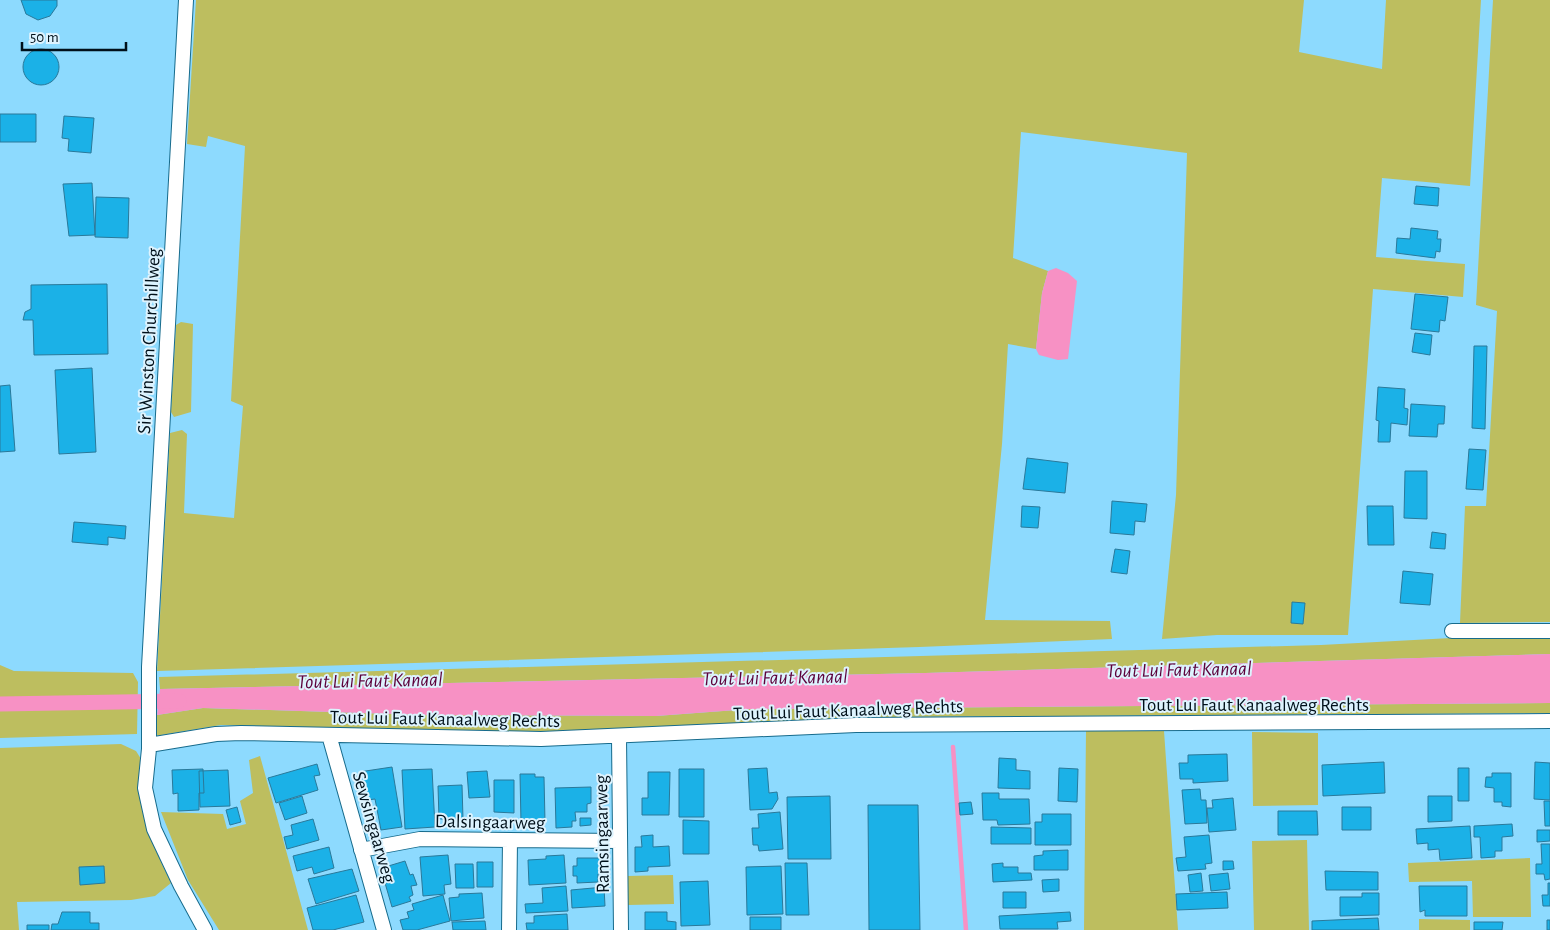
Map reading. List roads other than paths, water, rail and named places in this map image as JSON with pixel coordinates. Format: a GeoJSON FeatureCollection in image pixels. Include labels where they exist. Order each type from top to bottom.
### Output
{"type":"FeatureCollection","features":[{"type":"Feature","properties":{"kind":"street","name":"Sir Winston Churchillweg"},"geometry":{"type":"LineString","coordinates":[[149,739],[150,684],[186,0]]}},
{"type":"Feature","properties":{"kind":"street"},"geometry":{"type":"LineString","coordinates":[[1452,631],[1550,631]]}},
{"type":"Feature","properties":{"kind":"street","name":"Tout Lui Faut Kanaalweg Rechts"},"geometry":{"type":"LineString","coordinates":[[149,739],[216,734],[542,739],[856,725],[1550,721]]}},
{"type":"Feature","properties":{"kind":"street","name":"Sewsingaarweg"},"geometry":{"type":"LineString","coordinates":[[329,735],[384,930]]}},
{"type":"Feature","properties":{"kind":"street","name":"Ramsingaarweg"},"geometry":{"type":"LineString","coordinates":[[619,737],[621,930]]}},
{"type":"Feature","properties":{"kind":"street"},"geometry":{"type":"LineString","coordinates":[[149,739],[145,788],[154,830],[205,930]]}},
{"type":"Feature","properties":{"kind":"street","name":"Dalsingaarweg"},"geometry":{"type":"LineString","coordinates":[[361,850],[420,839],[620,841]]}},
{"type":"Feature","properties":{"kind":"street"},"geometry":{"type":"LineString","coordinates":[[509,930],[510,840]]}},
{"type":"Feature","properties":{"kind":"water"},"geometry":{"type":"Polygon","coordinates":[[[1056,268],[1068,273],[1077,281],[1068,359],[1058,360],[1039,355],[1036,349],[1042,293],[1048,271],[1056,268]]]}},
{"type":"Feature","properties":{"kind":"water"},"geometry":{"type":"Polygon","coordinates":[[[1550,654],[1550,703],[750,709],[656,716],[424,715],[203,708],[157,715],[160,689],[925,673],[1550,654]]]}},
{"type":"Feature","properties":{"kind":"waterway","name":"Tout Lui Faut Kanaal"},"geometry":{"type":"LineString","coordinates":[[0,704],[179,701]]}},
{"type":"Feature","properties":{"kind":"waterway"},"geometry":{"type":"LineString","coordinates":[[953,747],[966,930]]}}]}
